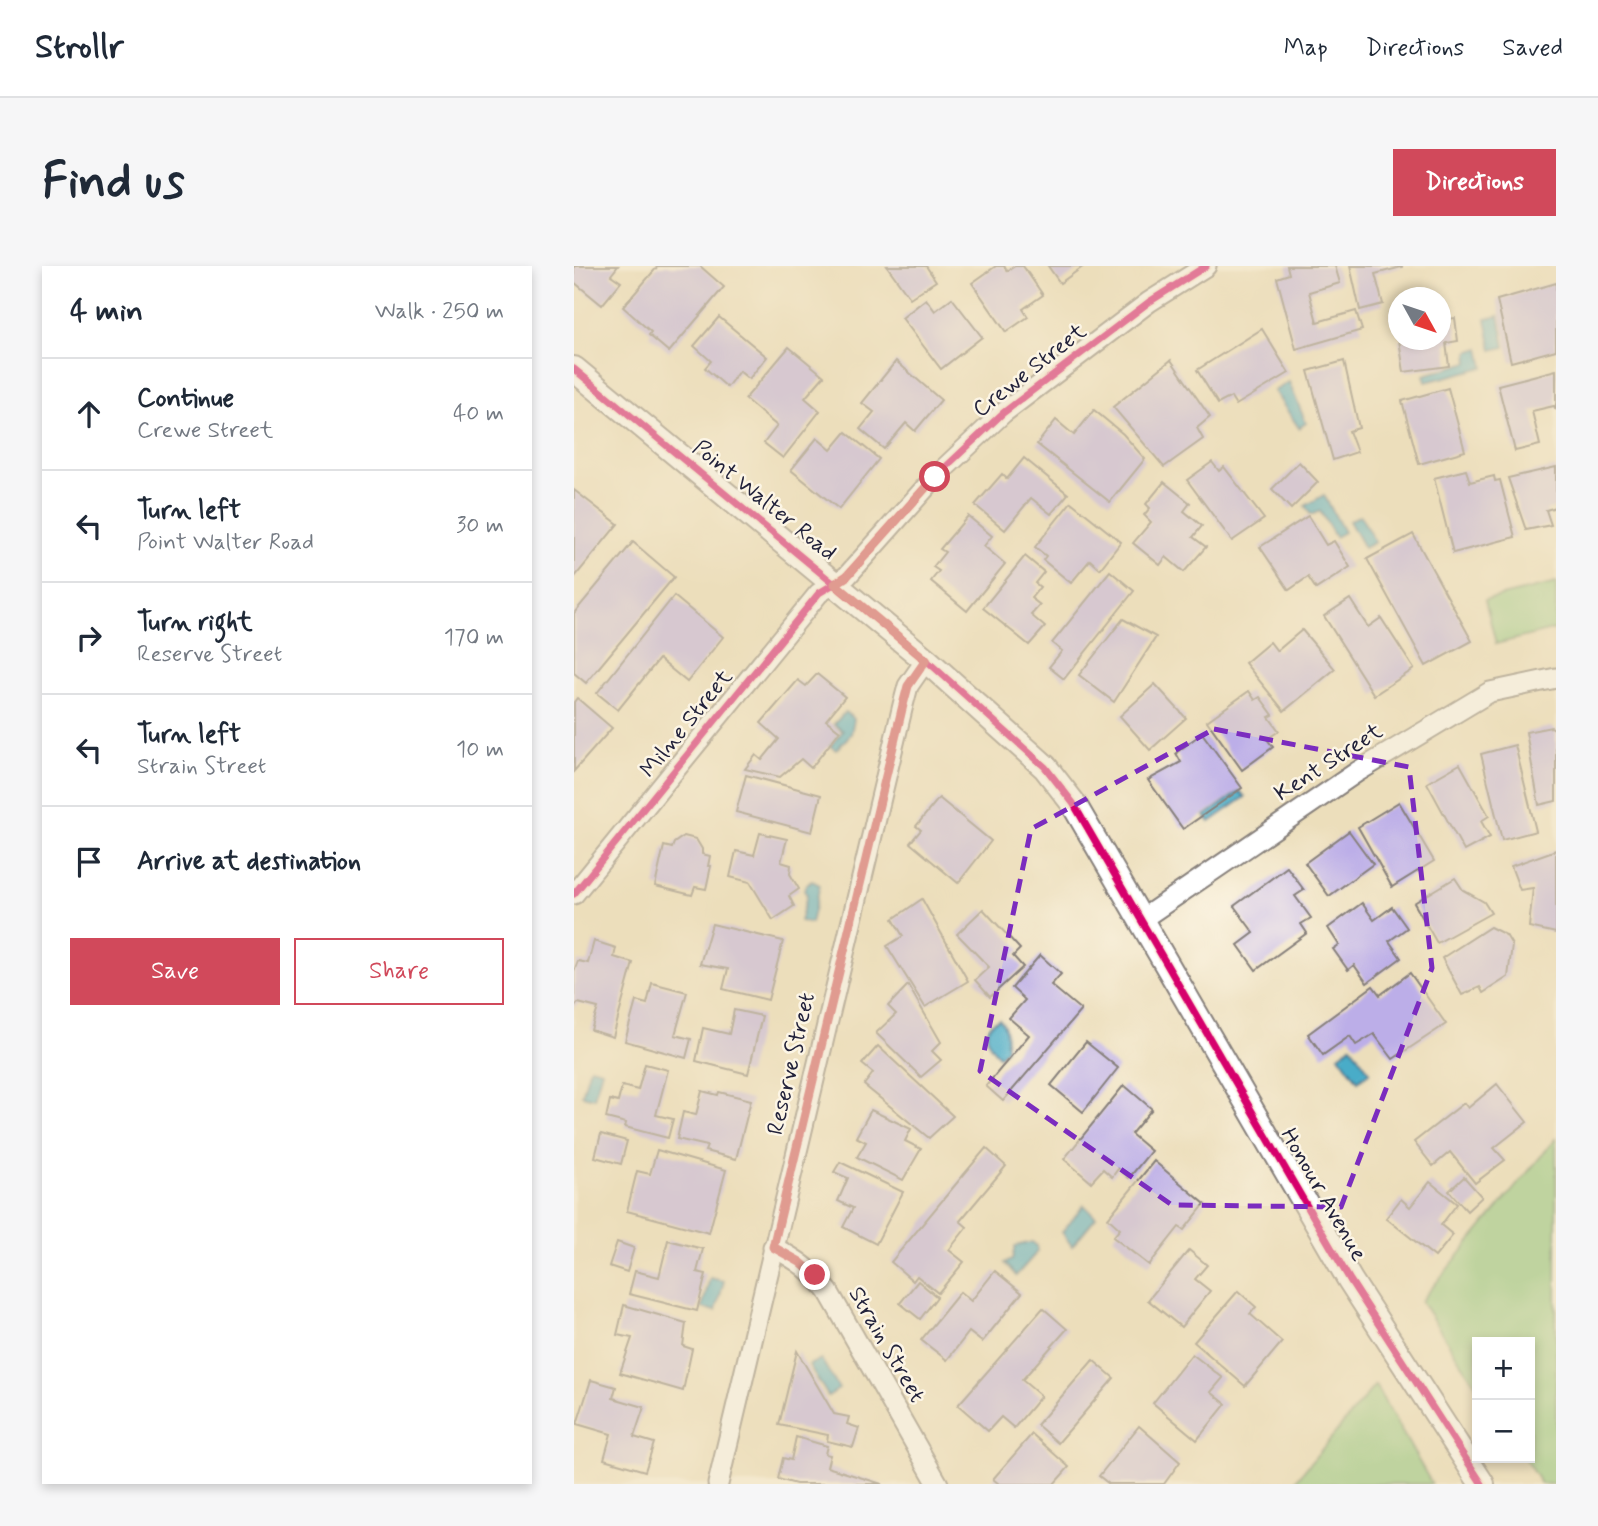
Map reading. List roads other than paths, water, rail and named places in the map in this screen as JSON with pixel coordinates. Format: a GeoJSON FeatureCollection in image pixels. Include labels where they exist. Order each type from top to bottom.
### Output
{"type":"FeatureCollection","features":[{"type":"Feature","properties":{"kind":"street","name":"Crewe Street"},"geometry":{"type":"LineString","coordinates":[[835,584],[847,576],[935,477],[1003,413],[1149,302],[1206,266]]}},
{"type":"Feature","properties":{"kind":"street","name":"Point Walter Road"},"geometry":{"type":"LineString","coordinates":[[574,369],[926,660],[1045,767],[1073,803],[1142,919]]}},
{"type":"Feature","properties":{"kind":"street","name":"Milne Street"},"geometry":{"type":"LineString","coordinates":[[574,894],[818,593],[835,584]]}},
{"type":"Feature","properties":{"kind":"street","name":"Reserve Street"},"geometry":{"type":"LineString","coordinates":[[718,1484],[903,705],[908,686],[926,660]]}},
{"type":"Feature","properties":{"kind":"street","name":"Kent Street"},"geometry":{"type":"LineString","coordinates":[[1142,919],[1357,772],[1490,692],[1556,678]]}},
{"type":"Feature","properties":{"kind":"street","name":"Honour Avenue"},"geometry":{"type":"LineString","coordinates":[[1142,919],[1350,1280],[1482,1484]]}},
{"type":"Feature","properties":{"kind":"street","name":"Strain Street"},"geometry":{"type":"LineString","coordinates":[[773,1247],[800,1262],[828,1291],[939,1484]]}},
{"type":"Feature","properties":{"kind":"water"},"geometry":{"type":"Polygon","coordinates":[[[1499,316],[1505,347],[1492,350],[1486,319],[1499,316]]]}},
{"type":"Feature","properties":{"kind":"water"},"geometry":{"type":"Polygon","coordinates":[[[1480,348],[1484,367],[1426,382],[1424,375],[1469,362],[1468,352],[1480,348]]]}},
{"type":"Feature","properties":{"kind":"water"},"geometry":{"type":"Polygon","coordinates":[[[1289,382],[1306,423],[1299,428],[1274,391],[1289,382]]]}},
{"type":"Feature","properties":{"kind":"water"},"geometry":{"type":"Polygon","coordinates":[[[1324,495],[1344,532],[1335,537],[1320,511],[1311,515],[1305,506],[1324,495]]]}},
{"type":"Feature","properties":{"kind":"water"},"geometry":{"type":"Polygon","coordinates":[[[1360,515],[1375,542],[1364,548],[1349,521],[1360,515]]]}},
{"type":"Feature","properties":{"kind":"water"},"geometry":{"type":"Polygon","coordinates":[[[845,712],[854,719],[851,734],[836,750],[830,746],[843,731],[834,724],[845,712]]]}},
{"type":"Feature","properties":{"kind":"water"},"geometry":{"type":"Polygon","coordinates":[[[1240,791],[1245,797],[1210,822],[1205,816],[1240,791]]]}},
{"type":"Feature","properties":{"kind":"water"},"geometry":{"type":"Polygon","coordinates":[[[812,881],[820,885],[811,923],[800,921],[807,895],[804,890],[806,884],[812,881]]]}},
{"type":"Feature","properties":{"kind":"water"},"geometry":{"type":"Polygon","coordinates":[[[999,1019],[1005,1029],[1006,1049],[999,1056],[991,1047],[987,1031],[993,1022],[999,1019]]]}},
{"type":"Feature","properties":{"kind":"water"},"geometry":{"type":"Polygon","coordinates":[[[1351,1046],[1370,1072],[1358,1081],[1339,1055],[1351,1046]]]}},
{"type":"Feature","properties":{"kind":"water"},"geometry":{"type":"Polygon","coordinates":[[[590,1067],[602,1070],[594,1098],[582,1095],[590,1067]]]}},
{"type":"Feature","properties":{"kind":"water"},"geometry":{"type":"Polygon","coordinates":[[[1084,1205],[1096,1217],[1072,1246],[1062,1232],[1084,1205]]]}},
{"type":"Feature","properties":{"kind":"water"},"geometry":{"type":"Polygon","coordinates":[[[1032,1242],[1037,1246],[1037,1252],[1016,1276],[1005,1263],[1012,1260],[1015,1246],[1032,1242]]]}},
{"type":"Feature","properties":{"kind":"water"},"geometry":{"type":"Polygon","coordinates":[[[710,1278],[724,1281],[716,1311],[702,1308],[710,1278]]]}},
{"type":"Feature","properties":{"kind":"water"},"geometry":{"type":"Polygon","coordinates":[[[821,1359],[839,1389],[828,1396],[809,1365],[821,1359]]]}}]}
